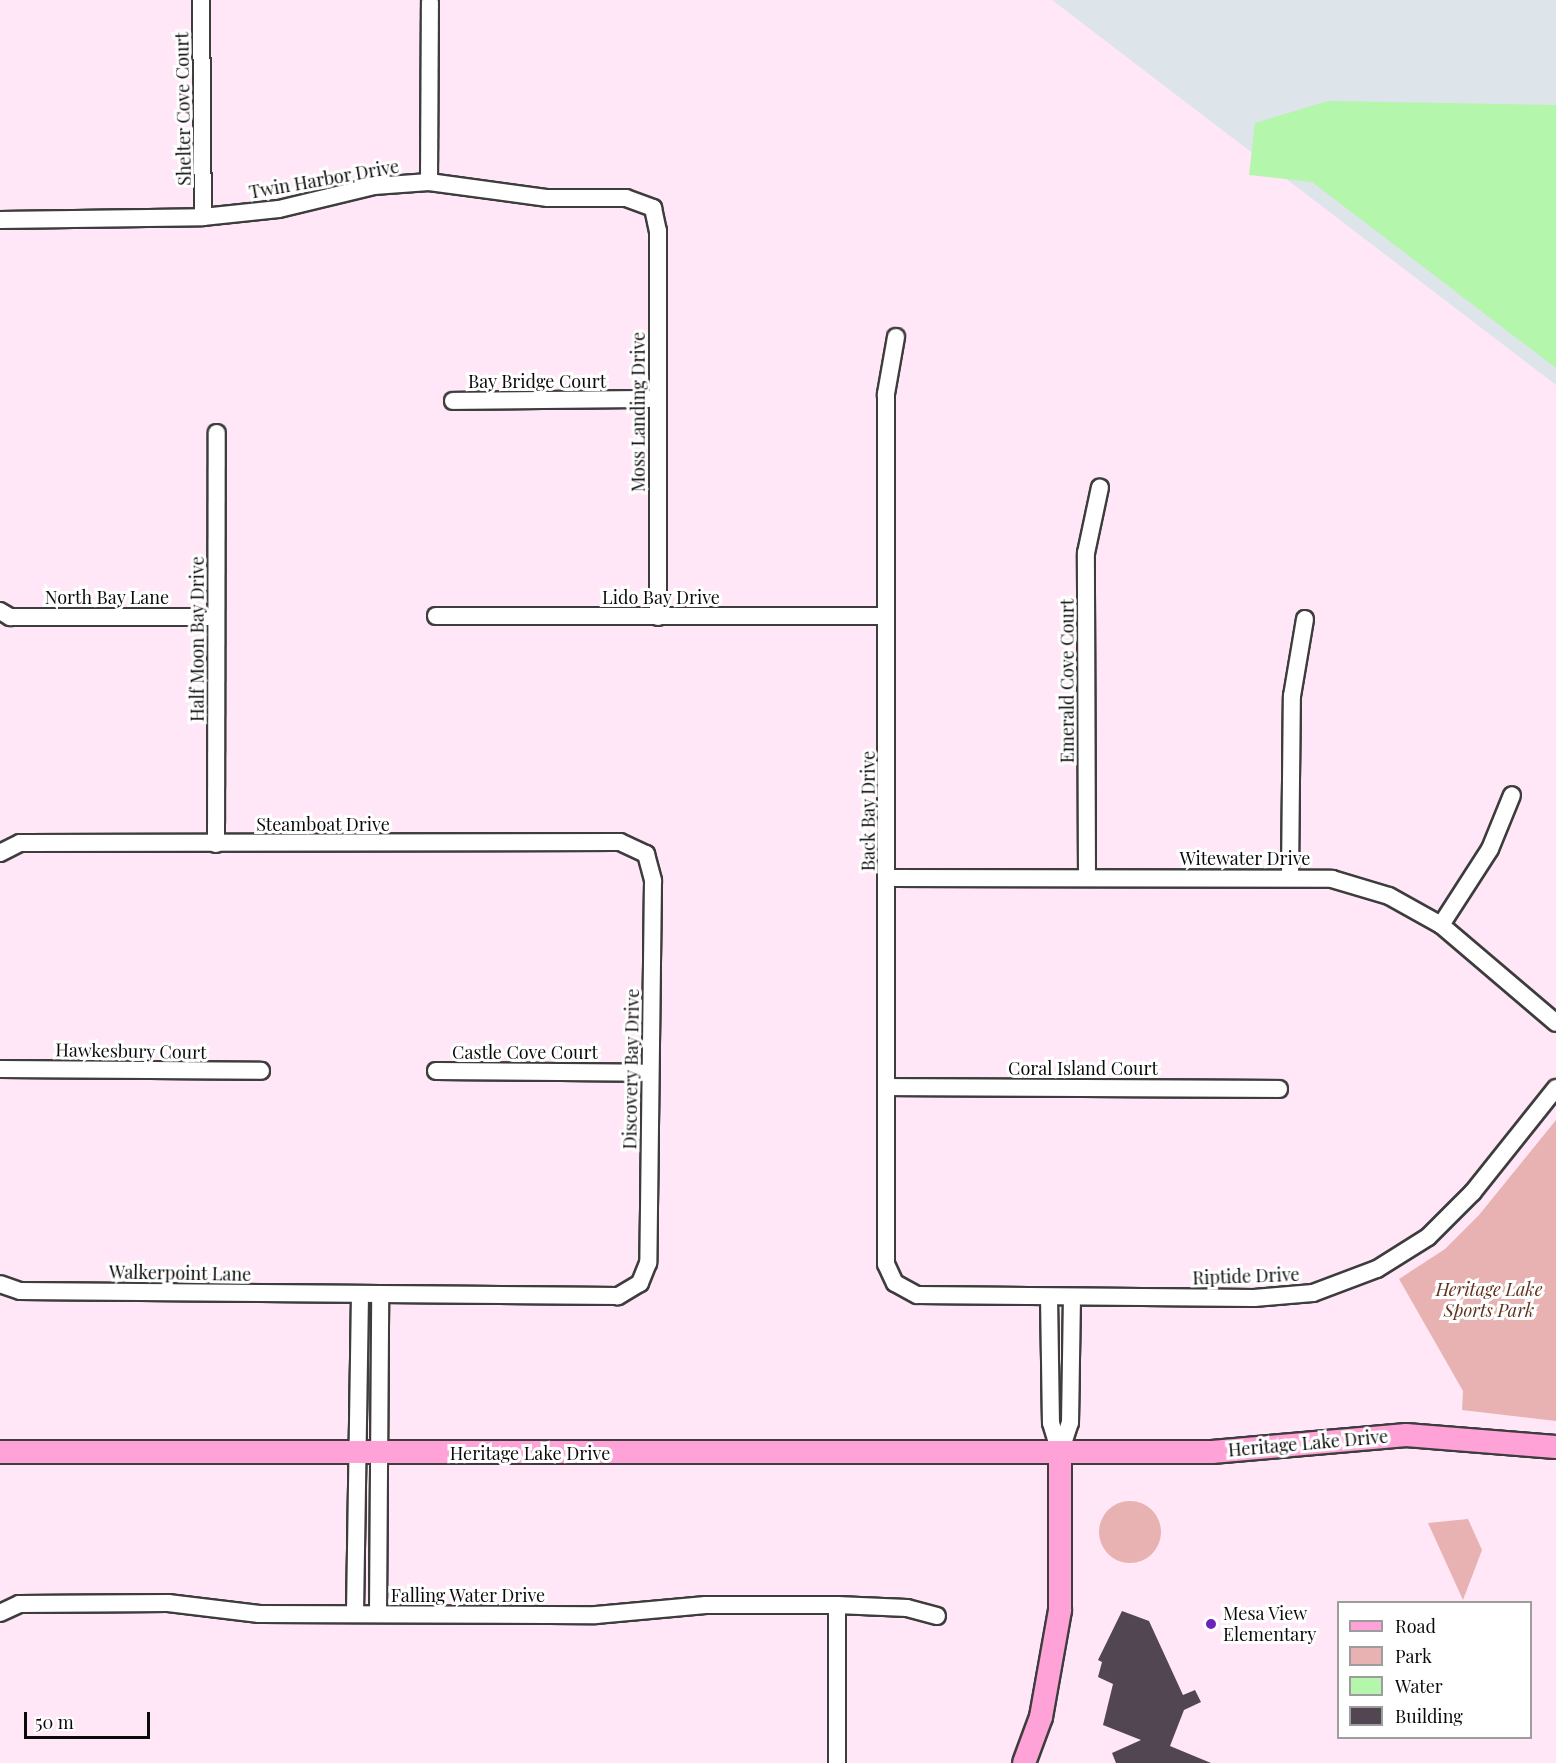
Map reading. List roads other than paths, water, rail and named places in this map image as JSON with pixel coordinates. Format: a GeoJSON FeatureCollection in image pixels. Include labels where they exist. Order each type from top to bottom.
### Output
{"type":"FeatureCollection","features":[{"type":"Feature","properties":{"kind":"street","name":"Shelter Cove Court"},"geometry":{"type":"LineString","coordinates":[[201,0],[203,217]]}},
{"type":"Feature","properties":{"kind":"street"},"geometry":{"type":"LineString","coordinates":[[429,182],[430,2]]}},
{"type":"Feature","properties":{"kind":"street","name":"Twin Harbor Drive"},"geometry":{"type":"LineString","coordinates":[[0,220],[203,217],[279,209],[374,186],[429,182],[548,198],[626,198],[653,208]]}},
{"type":"Feature","properties":{"kind":"street","name":"Moss Landing Drive"},"geometry":{"type":"LineString","coordinates":[[653,208],[658,231],[658,617]]}},
{"type":"Feature","properties":{"kind":"street","name":"Back Bay Drive"},"geometry":{"type":"LineString","coordinates":[[895,1283],[886,1264],[886,394],[896,337]]}},
{"type":"Feature","properties":{"kind":"street","name":"Bay Bridge Court"},"geometry":{"type":"LineString","coordinates":[[453,401],[658,399]]}},
{"type":"Feature","properties":{"kind":"street","name":"Half Moon Bay Drive"},"geometry":{"type":"LineString","coordinates":[[216,844],[217,433]]}},
{"type":"Feature","properties":{"kind":"street","name":"Emerald Cove Court"},"geometry":{"type":"LineString","coordinates":[[1087,877],[1086,553],[1100,487]]}},
{"type":"Feature","properties":{"kind":"street","name":"North Bay Lane"},"geometry":{"type":"LineString","coordinates":[[0,611],[10,616],[216,617]]}},
{"type":"Feature","properties":{"kind":"street","name":"Lido Bay Drive"},"geometry":{"type":"LineString","coordinates":[[436,616],[886,616]]}},
{"type":"Feature","properties":{"kind":"street"},"geometry":{"type":"LineString","coordinates":[[1290,876],[1292,696],[1305,619]]}},
{"type":"Feature","properties":{"kind":"street"},"geometry":{"type":"LineString","coordinates":[[1441,925],[1490,849],[1512,795]]}},
{"type":"Feature","properties":{"kind":"street","name":"Steamboat Drive"},"geometry":{"type":"LineString","coordinates":[[0,853],[20,843],[620,842],[646,854]]}},
{"type":"Feature","properties":{"kind":"street","name":"Discovery Bay Drive"},"geometry":{"type":"LineString","coordinates":[[640,1283],[648,1263],[653,881],[646,854]]}},
{"type":"Feature","properties":{"kind":"street","name":"Witewater Drive"},"geometry":{"type":"LineString","coordinates":[[887,878],[1290,876],[1332,879],[1389,896],[1441,925],[1556,1023]]}},
{"type":"Feature","properties":{"kind":"street","name":"Hawkesbury Court"},"geometry":{"type":"LineString","coordinates":[[0,1069],[261,1071]]}},
{"type":"Feature","properties":{"kind":"street","name":"Castle Cove Court"},"geometry":{"type":"LineString","coordinates":[[436,1071],[650,1072]]}},
{"type":"Feature","properties":{"kind":"street","name":"Coral Island Court"},"geometry":{"type":"LineString","coordinates":[[886,1087],[1279,1089]]}},
{"type":"Feature","properties":{"kind":"street","name":"Riptide Drive"},"geometry":{"type":"LineString","coordinates":[[895,1283],[917,1295],[1266,1297],[1313,1293],[1377,1269],[1428,1238],[1473,1192],[1556,1088]]}},
{"type":"Feature","properties":{"kind":"street","name":"Walkerpoint Lane"},"geometry":{"type":"LineString","coordinates":[[0,1284],[20,1291],[618,1296],[640,1283]]}},
{"type":"Feature","properties":{"kind":"street"},"geometry":{"type":"LineString","coordinates":[[355,1613],[354,1454],[360,1295]]}},
{"type":"Feature","properties":{"kind":"street"},"geometry":{"type":"LineString","coordinates":[[378,1614],[380,1295]]}},
{"type":"Feature","properties":{"kind":"street"},"geometry":{"type":"LineString","coordinates":[[1024,1763],[1041,1717],[1060,1610],[1060,1453],[1051,1423],[1049,1297]]}},
{"type":"Feature","properties":{"kind":"street"},"geometry":{"type":"LineString","coordinates":[[1060,1453],[1070,1423],[1072,1297]]}},
{"type":"Feature","properties":{"kind":"street","name":"Heritage Lake Drive"},"geometry":{"type":"LineString","coordinates":[[0,1452],[354,1454],[1212,1452],[1406,1435],[1556,1447]]}},
{"type":"Feature","properties":{"kind":"street","name":"Falling Water Drive"},"geometry":{"type":"LineString","coordinates":[[0,1613],[19,1604],[157,1603],[259,1614],[596,1615],[706,1605],[837,1605],[907,1608],[938,1616]]}},
{"type":"Feature","properties":{"kind":"street"},"geometry":{"type":"LineString","coordinates":[[837,1605],[837,1763]]}},
{"type":"Feature","properties":{"kind":"water"},"geometry":{"type":"Polygon","coordinates":[[[1328,101],[1556,105],[1556,368],[1312,182],[1249,175],[1255,123],[1328,101]]]}},
{"type":"Feature","properties":{"kind":"place","name":"Mesa View Elementary"},"geometry":{"type":"Point","coordinates":[1211,1624]}},
{"type":"Feature","properties":{"kind":"park label","name":"Heritage Lake Sports Park"},"geometry":{"type":"Point","coordinates":[1489,1300]}}]}
